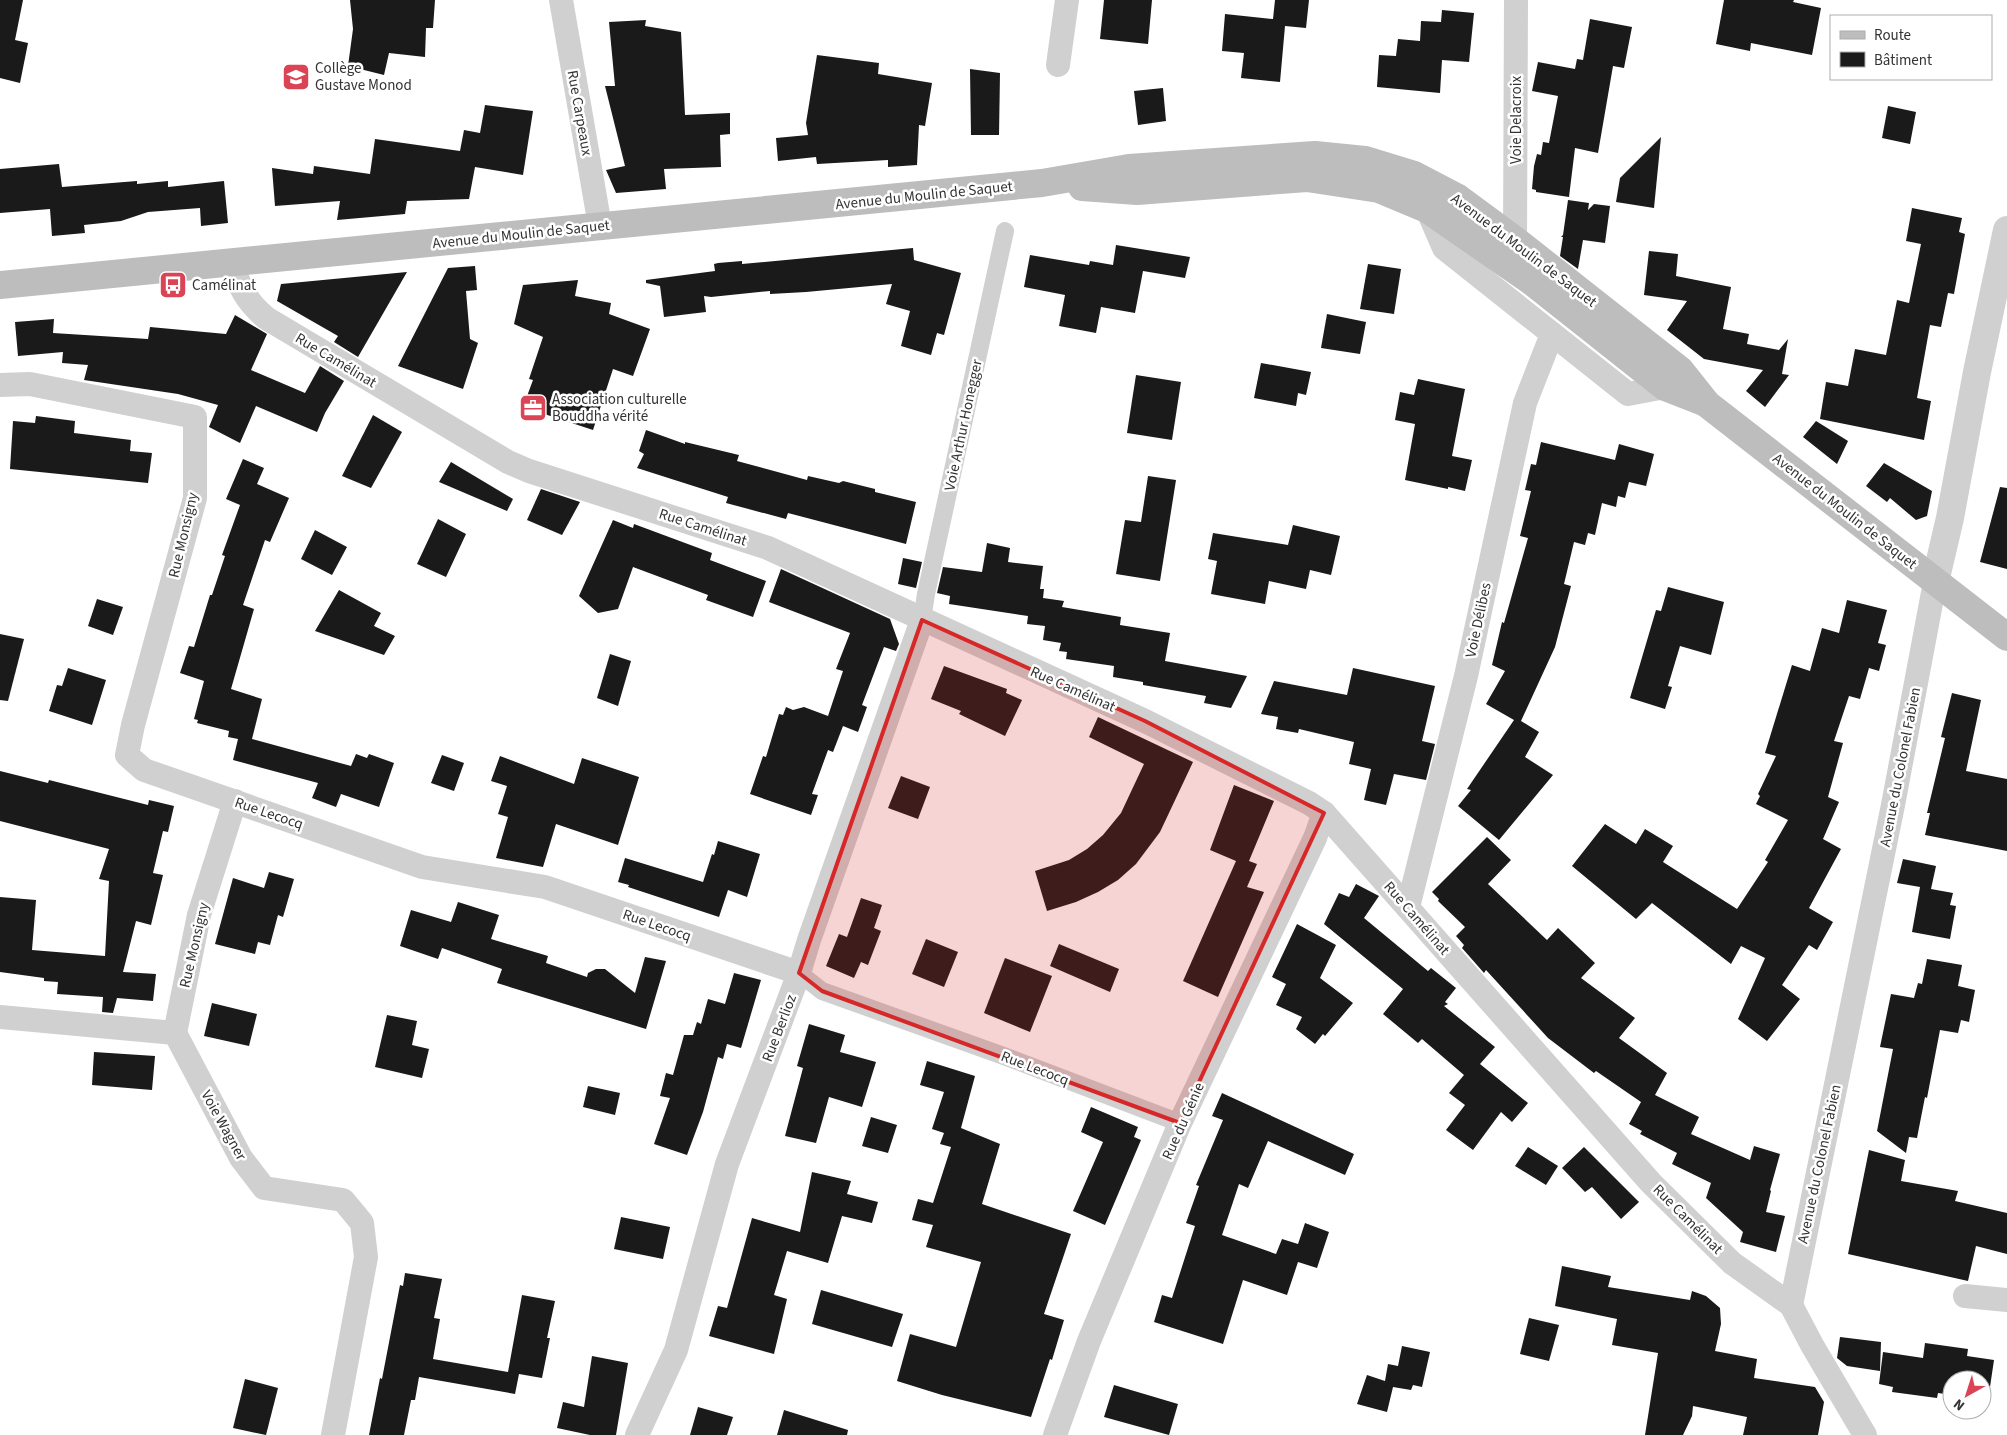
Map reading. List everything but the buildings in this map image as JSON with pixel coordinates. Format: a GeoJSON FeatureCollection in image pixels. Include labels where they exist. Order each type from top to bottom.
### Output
{"type":"FeatureCollection","features":[{"type":"Feature","properties":{"kind":"main road","name":"Avenue du Moulin de Saquet"},"geometry":{"type":"LineString","coordinates":[[0,285],[1042,183],[1129,168],[1315,155],[1365,160],[1414,175],[1458,198],[1515,240],[1680,370],[1707,404],[2007,637]]}},
{"type":"Feature","properties":{"kind":"main road","name":"Avenue du Moulin de Saquet"},"geometry":{"type":"LineString","coordinates":[[1042,183],[1137,191],[1307,178],[1379,189],[1427,209],[1531,281],[1665,387],[1707,404]]}},
{"type":"Feature","properties":{"kind":"street","name":"Rue Carpeaux"},"geometry":{"type":"LineString","coordinates":[[560,0],[600,226]]}},
{"type":"Feature","properties":{"kind":"street"},"geometry":{"type":"LineString","coordinates":[[1058,65],[1067,0]]}},
{"type":"Feature","properties":{"kind":"street","name":"Voie Delacroix"},"geometry":{"type":"LineString","coordinates":[[1515,240],[1516,0]]}},
{"type":"Feature","properties":{"kind":"street"},"geometry":{"type":"LineString","coordinates":[[1427,209],[1444,248],[1628,394],[1665,387]]}},
{"type":"Feature","properties":{"kind":"street","name":"Avenue du Colonel Fabien"},"geometry":{"type":"LineString","coordinates":[[1791,1305],[1893,805],[1935,582],[1950,518],[1977,372],[2007,230]]}},
{"type":"Feature","properties":{"kind":"street","name":"Voie Arthur Honegger"},"geometry":{"type":"LineString","coordinates":[[922,620],[926,594],[1005,231]]}},
{"type":"Feature","properties":{"kind":"street","name":"Rue Camélinat"},"geometry":{"type":"LineString","coordinates":[[232,262],[238,285],[253,307],[266,318],[508,462],[529,471],[768,548],[803,563],[922,620],[1145,721],[1309,803],[1324,813],[1651,1183],[1732,1263],[1791,1305]]}},
{"type":"Feature","properties":{"kind":"street","name":"Voie Délibes"},"geometry":{"type":"LineString","coordinates":[[1408,907],[1466,676],[1525,404],[1552,334]]}},
{"type":"Feature","properties":{"kind":"street","name":"Rue Monsigny"},"geometry":{"type":"LineString","coordinates":[[0,386],[30,384],[195,418],[195,498],[126,755]]}},
{"type":"Feature","properties":{"kind":"street","name":"Rue Berlioz"},"geometry":{"type":"LineString","coordinates":[[637,1435],[676,1350],[727,1164],[799,973],[922,620]]}},
{"type":"Feature","properties":{"kind":"street","name":"Rue Lecocq"},"geometry":{"type":"LineString","coordinates":[[126,755],[144,770],[422,867],[545,887],[799,973],[822,991],[1001,1055],[1180,1123]]}},
{"type":"Feature","properties":{"kind":"street","name":"Rue Monsigny"},"geometry":{"type":"LineString","coordinates":[[175,1033],[199,915],[235,801]]}},
{"type":"Feature","properties":{"kind":"street","name":"Rue du Génie"},"geometry":{"type":"LineString","coordinates":[[1055,1435],[1089,1342],[1180,1123],[1298,874],[1324,813]]}},
{"type":"Feature","properties":{"kind":"street"},"geometry":{"type":"LineString","coordinates":[[0,1017],[175,1033]]}},
{"type":"Feature","properties":{"kind":"street","name":"Voie Wagner"},"geometry":{"type":"LineString","coordinates":[[175,1033],[241,1158],[264,1188],[343,1200],[362,1223],[366,1257],[333,1435]]}},
{"type":"Feature","properties":{"kind":"street"},"geometry":{"type":"LineString","coordinates":[[1965,1296],[2007,1300]]}},
{"type":"Feature","properties":{"kind":"street"},"geometry":{"type":"LineString","coordinates":[[1791,1305],[1864,1435]]}},
{"type":"Feature","properties":{"kind":"highlighted area"},"geometry":{"type":"Polygon","coordinates":[[[922,620],[1145,721],[1324,813],[1180,1123],[822,991],[799,973],[922,620]]]}},
{"type":"Feature","properties":{"kind":"place","name":"Collège Gustave Monod"},"geometry":{"type":"Point","coordinates":[296,77]}},
{"type":"Feature","properties":{"kind":"place","name":"Camélinat"},"geometry":{"type":"Point","coordinates":[173,285]}},
{"type":"Feature","properties":{"kind":"place","name":"Association culturelle Bouddha vérité"},"geometry":{"type":"Point","coordinates":[533,408]}}]}
